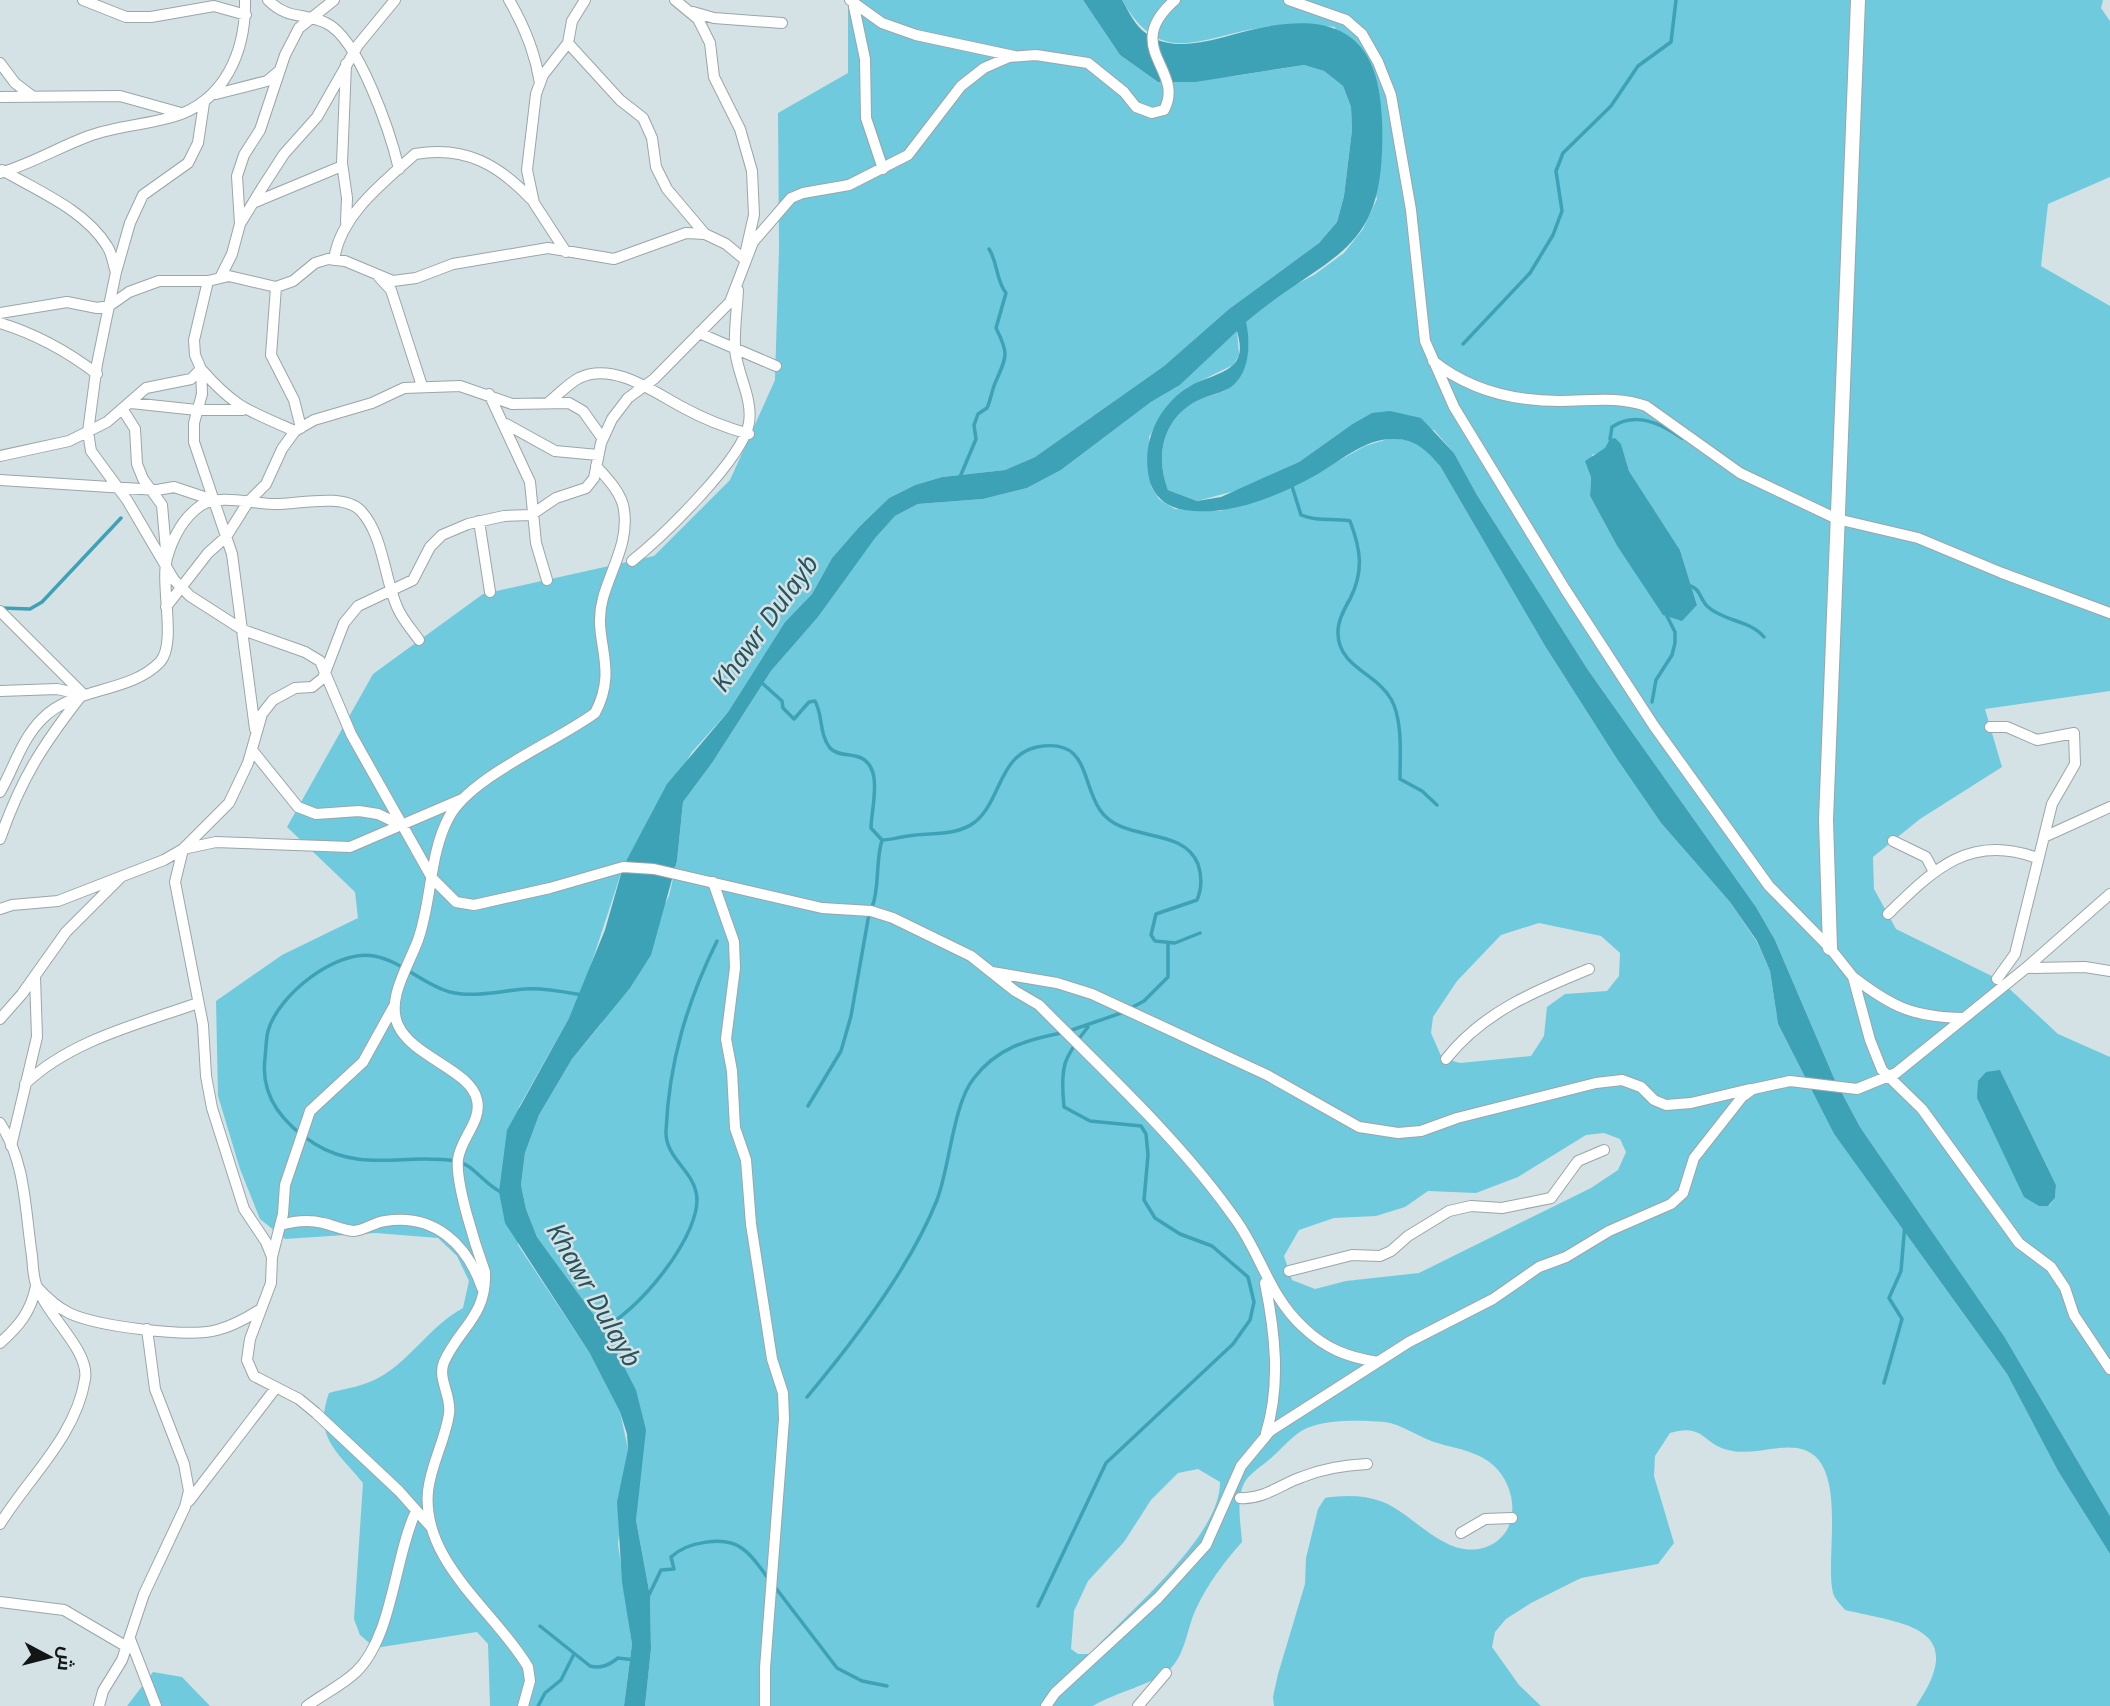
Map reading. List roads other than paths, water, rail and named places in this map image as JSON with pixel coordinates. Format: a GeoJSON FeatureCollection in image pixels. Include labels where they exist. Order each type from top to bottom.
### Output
{"type":"FeatureCollection","features":[{"type":"Feature","properties":{"kind":"main road"},"geometry":{"type":"LineString","coordinates":[[1830,948],[1826,820],[1858,0]]}},
{"type":"Feature","properties":{"kind":"street"},"geometry":{"type":"LineString","coordinates":[[83,0],[126,17],[151,17],[214,6],[246,15]]}},
{"type":"Feature","properties":{"kind":"street"},"geometry":{"type":"LineString","coordinates":[[2,171],[90,135],[181,113],[204,103],[213,95],[236,59],[246,15],[245,0]]}},
{"type":"Feature","properties":{"kind":"street"},"geometry":{"type":"LineString","coordinates":[[268,0],[280,12],[328,23],[341,34],[354,52],[389,128],[399,169]]}},
{"type":"Feature","properties":{"kind":"street"},"geometry":{"type":"LineString","coordinates":[[240,224],[237,176],[244,155],[261,130],[281,69],[299,28],[334,0]]}},
{"type":"Feature","properties":{"kind":"street"},"geometry":{"type":"LineString","coordinates":[[220,278],[232,254],[240,224],[284,154],[317,117],[354,52],[396,0]]}},
{"type":"Feature","properties":{"kind":"street"},"geometry":{"type":"LineString","coordinates":[[509,0],[525,27],[540,83],[527,170],[534,203]]}},
{"type":"Feature","properties":{"kind":"street"},"geometry":{"type":"LineString","coordinates":[[540,83],[568,43],[572,21],[585,0]]}},
{"type":"Feature","properties":{"kind":"street"},"geometry":{"type":"LineString","coordinates":[[632,561],[700,497],[748,434],[750,413],[735,350],[739,281],[754,215],[752,171],[740,129],[714,77],[710,43],[698,19],[675,0]]}},
{"type":"Feature","properties":{"kind":"street"},"geometry":{"type":"LineString","coordinates":[[851,1],[882,23],[916,35],[1018,57],[1064,57],[1088,63],[1124,92],[1136,107],[1153,113],[1164,110],[1169,92],[1156,59],[1153,27],[1159,14],[1175,0]]}},
{"type":"Feature","properties":{"kind":"street"},"geometry":{"type":"LineString","coordinates":[[1289,0],[1346,20],[1363,34],[1378,62],[1391,95],[1411,210],[1420,309],[1431,359],[1454,408],[1565,589],[1654,726],[1769,886],[1830,948],[1853,977],[1889,1003],[1907,1012],[1963,1018]]}},
{"type":"Feature","properties":{"kind":"street"},"geometry":{"type":"LineString","coordinates":[[851,1],[865,59],[866,118],[883,169]]}},
{"type":"Feature","properties":{"kind":"street"},"geometry":{"type":"LineString","coordinates":[[687,10],[714,18],[782,23]]}},
{"type":"Feature","properties":{"kind":"street"},"geometry":{"type":"LineString","coordinates":[[568,43],[620,100],[643,118],[652,138],[656,167],[667,190],[705,234]]}},
{"type":"Feature","properties":{"kind":"street"},"geometry":{"type":"LineString","coordinates":[[744,259],[768,222],[791,198],[803,193],[849,185],[908,155],[961,86],[984,68],[1018,57]]}},
{"type":"Feature","properties":{"kind":"street"},"geometry":{"type":"LineString","coordinates":[[0,64],[15,83],[32,96]]}},
{"type":"Feature","properties":{"kind":"street"},"geometry":{"type":"LineString","coordinates":[[346,64],[342,166],[347,198],[346,222]]}},
{"type":"Feature","properties":{"kind":"street"},"geometry":{"type":"LineString","coordinates":[[213,95],[267,82],[281,69]]}},
{"type":"Feature","properties":{"kind":"street"},"geometry":{"type":"LineString","coordinates":[[0,97],[120,96],[181,113]]}},
{"type":"Feature","properties":{"kind":"street"},"geometry":{"type":"LineString","coordinates":[[204,103],[198,143],[188,163],[143,195],[130,223],[116,272],[97,373],[88,432],[91,451],[117,485],[181,587],[243,630],[305,652],[320,661],[327,671],[351,734],[432,878],[456,902],[474,905],[550,888],[623,867],[654,869],[821,908],[871,911],[893,918],[971,956],[1038,1005],[1165,1135],[1237,1222],[1275,1296],[1302,1326],[1329,1349],[1354,1359],[1378,1362]]}},
{"type":"Feature","properties":{"kind":"street"},"geometry":{"type":"LineString","coordinates":[[334,260],[337,240],[346,222],[415,154],[453,151],[485,160],[513,180],[534,203],[549,231],[566,252]]}},
{"type":"Feature","properties":{"kind":"street"},"geometry":{"type":"LineString","coordinates":[[253,203],[342,166]]}},
{"type":"Feature","properties":{"kind":"street"},"geometry":{"type":"LineString","coordinates":[[2,171],[71,210],[90,225],[108,247],[116,272]]}},
{"type":"Feature","properties":{"kind":"street"},"geometry":{"type":"LineString","coordinates":[[0,313],[67,302],[97,308],[109,306],[129,292],[159,281],[208,281],[229,276],[276,287],[293,281],[314,263],[334,260],[393,281],[416,278],[453,264],[548,248],[614,259],[686,233],[705,234],[726,244],[744,259]]}},
{"type":"Feature","properties":{"kind":"street"},"geometry":{"type":"LineString","coordinates":[[377,275],[391,290],[422,386]]}},
{"type":"Feature","properties":{"kind":"street"},"geometry":{"type":"LineString","coordinates":[[208,281],[194,340],[195,355],[201,369],[224,395],[243,410],[298,430]]}},
{"type":"Feature","properties":{"kind":"street"},"geometry":{"type":"LineString","coordinates":[[0,909],[12,905],[58,901],[164,860],[183,849],[229,803],[239,786],[262,714],[273,700],[295,688],[312,687],[327,671],[344,622],[358,606],[413,580],[430,547],[442,536],[479,521],[531,514],[556,498],[586,488],[594,478],[603,439],[620,408],[730,302],[739,281]]}},
{"type":"Feature","properties":{"kind":"street"},"geometry":{"type":"LineString","coordinates":[[276,287],[271,355],[293,400],[298,430]]}},
{"type":"Feature","properties":{"kind":"street"},"geometry":{"type":"LineString","coordinates":[[0,323],[38,336],[74,356],[97,373]]}},
{"type":"Feature","properties":{"kind":"street"},"geometry":{"type":"LineString","coordinates":[[699,332],[776,366]]}},
{"type":"Feature","properties":{"kind":"street"},"geometry":{"type":"LineString","coordinates":[[1431,359],[1472,385],[1498,394],[1533,401],[1606,398],[1630,400],[1646,406],[1740,473],[1837,519],[1918,537],[2002,573],[2110,613]]}},
{"type":"Feature","properties":{"kind":"street"},"geometry":{"type":"LineString","coordinates":[[0,456],[69,441],[127,407],[146,388],[191,379],[201,369]]}},
{"type":"Feature","properties":{"kind":"street"},"geometry":{"type":"LineString","coordinates":[[201,369],[202,394],[197,410],[194,442],[232,554],[255,736]]}},
{"type":"Feature","properties":{"kind":"street"},"geometry":{"type":"LineString","coordinates":[[549,402],[581,377],[602,375],[646,385],[684,408],[748,434]]}},
{"type":"Feature","properties":{"kind":"street"},"geometry":{"type":"LineString","coordinates":[[164,610],[208,553],[226,537],[248,502],[266,485],[282,449],[298,430],[314,420],[372,404],[404,388],[460,386],[512,404],[569,403],[583,411],[603,439]]}},
{"type":"Feature","properties":{"kind":"street"},"geometry":{"type":"LineString","coordinates":[[489,394],[530,482],[531,514],[547,580]]}},
{"type":"Feature","properties":{"kind":"street"},"geometry":{"type":"LineString","coordinates":[[127,407],[243,410]]}},
{"type":"Feature","properties":{"kind":"street"},"geometry":{"type":"LineString","coordinates":[[0,792],[23,743],[42,718],[62,703],[146,673],[161,660],[169,645],[164,610],[167,530],[162,505],[149,489],[137,464],[135,429],[127,407]]}},
{"type":"Feature","properties":{"kind":"street"},"geometry":{"type":"LineString","coordinates":[[183,849],[216,842],[350,847],[467,796],[595,713],[604,696],[607,679],[601,628],[602,600],[620,552],[624,508],[597,460],[555,450],[504,422]]}},
{"type":"Feature","properties":{"kind":"street"},"geometry":{"type":"LineString","coordinates":[[0,480],[149,489],[174,487],[213,500],[275,505],[333,501],[358,508],[370,521],[399,611],[419,640]]}},
{"type":"Feature","properties":{"kind":"street"},"geometry":{"type":"LineString","coordinates":[[166,564],[177,529],[201,506],[213,500]]}},
{"type":"Feature","properties":{"kind":"street"},"geometry":{"type":"LineString","coordinates":[[479,521],[491,592]]}},
{"type":"Feature","properties":{"kind":"street"},"geometry":{"type":"LineString","coordinates":[[0,611],[83,694]]}},
{"type":"Feature","properties":{"kind":"street"},"geometry":{"type":"LineString","coordinates":[[0,691],[57,689],[83,694]]}},
{"type":"Feature","properties":{"kind":"street"},"geometry":{"type":"LineString","coordinates":[[0,839],[27,772],[83,694]]}},
{"type":"Feature","properties":{"kind":"street"},"geometry":{"type":"LineString","coordinates":[[1990,727],[2007,727],[2037,740],[2074,733],[2075,764],[2052,804],[2015,954],[1997,979]]}},
{"type":"Feature","properties":{"kind":"street"},"geometry":{"type":"LineString","coordinates":[[252,750],[298,807],[316,814],[359,811],[378,814],[403,825]]}},
{"type":"Feature","properties":{"kind":"street"},"geometry":{"type":"LineString","coordinates":[[431,1527],[316,1413],[299,1399],[254,1376],[247,1360],[250,1339],[271,1283],[272,1256],[280,1225],[285,1185],[310,1111],[363,1062],[394,1006],[419,939],[449,816],[467,796]]}},
{"type":"Feature","properties":{"kind":"street"},"geometry":{"type":"LineString","coordinates":[[2044,837],[2110,807]]}},
{"type":"Feature","properties":{"kind":"street"},"geometry":{"type":"LineString","coordinates":[[1893,841],[1926,857],[1934,872]]}},
{"type":"Feature","properties":{"kind":"street"},"geometry":{"type":"LineString","coordinates":[[1888,914],[1934,872],[1974,850],[2008,848],[2037,858]]}},
{"type":"Feature","properties":{"kind":"street"},"geometry":{"type":"LineString","coordinates":[[183,849],[176,882],[198,1003],[206,1076],[226,1157],[244,1209],[272,1256]]}},
{"type":"Feature","properties":{"kind":"street"},"geometry":{"type":"LineString","coordinates":[[0,1019],[66,932],[125,873]]}},
{"type":"Feature","properties":{"kind":"street"},"geometry":{"type":"LineString","coordinates":[[713,881],[734,942],[735,968],[726,1039],[732,1071],[735,1128],[746,1160],[751,1224],[772,1359],[783,1393],[784,1419],[765,1668],[765,1706]]}},
{"type":"Feature","properties":{"kind":"street"},"geometry":{"type":"LineString","coordinates":[[992,972],[1057,982],[1130,1009],[1234,1062],[1267,1074],[1359,1127],[1398,1133],[1421,1131],[1457,1118],[1596,1083],[1622,1080],[1641,1087],[1654,1100],[1666,1105],[1691,1103],[1790,1081],[1857,1089],[1889,1076],[1916,1058],[2026,968],[2110,894]]}},
{"type":"Feature","properties":{"kind":"street"},"geometry":{"type":"LineString","coordinates":[[2026,968],[2085,967],[2110,971]]}},
{"type":"Feature","properties":{"kind":"street"},"geometry":{"type":"LineString","coordinates":[[1446,1059],[1501,1008],[1534,990],[1588,969]]}},
{"type":"Feature","properties":{"kind":"street"},"geometry":{"type":"LineString","coordinates":[[11,1146],[37,1037],[35,974]]}},
{"type":"Feature","properties":{"kind":"street"},"geometry":{"type":"LineString","coordinates":[[1853,977],[1870,1040],[1882,1070],[1922,1109],[2019,1242],[2051,1267],[2064,1288],[2074,1315],[2110,1369]]}},
{"type":"Feature","properties":{"kind":"street"},"geometry":{"type":"LineString","coordinates":[[25,1084],[43,1067],[77,1048],[198,1003]]}},
{"type":"Feature","properties":{"kind":"street"},"geometry":{"type":"LineString","coordinates":[[394,1006],[397,1023],[404,1037],[470,1085],[477,1098],[478,1111],[462,1142],[458,1161],[473,1238],[485,1272],[484,1293],[473,1319],[443,1363],[442,1378],[450,1412],[431,1468],[428,1494],[431,1527],[444,1557],[528,1667],[530,1681],[523,1706]]}},
{"type":"Feature","properties":{"kind":"street"},"geometry":{"type":"LineString","coordinates":[[1046,1706],[1055,1693],[1158,1598],[1206,1545],[1241,1466],[1265,1435],[1303,1407],[1409,1342],[1493,1300],[1539,1267],[1566,1257],[1609,1231],[1671,1204],[1683,1193],[1694,1158],[1742,1097],[1753,1089]]}},
{"type":"Feature","properties":{"kind":"street"},"geometry":{"type":"LineString","coordinates":[[0,1123],[11,1146],[25,1192],[36,1286],[34,1300],[22,1323],[0,1343]]}},
{"type":"Feature","properties":{"kind":"street"},"geometry":{"type":"LineString","coordinates":[[1289,1270],[1352,1255],[1380,1256],[1449,1211],[1471,1206],[1503,1208],[1551,1198],[1578,1161],[1604,1150]]}},
{"type":"Feature","properties":{"kind":"street"},"geometry":{"type":"LineString","coordinates":[[280,1225],[297,1220],[320,1222],[354,1231],[390,1220],[421,1221],[442,1230],[459,1245],[475,1269],[484,1293]]}},
{"type":"Feature","properties":{"kind":"street"},"geometry":{"type":"LineString","coordinates":[[1262,1270],[1270,1306],[1275,1387],[1273,1410],[1265,1435]]}},
{"type":"Feature","properties":{"kind":"street"},"geometry":{"type":"LineString","coordinates":[[36,1286],[52,1303],[70,1314],[94,1322],[147,1329],[196,1333],[216,1331],[241,1322],[261,1309]]}},
{"type":"Feature","properties":{"kind":"street"},"geometry":{"type":"LineString","coordinates":[[0,1524],[14,1501],[42,1469],[65,1433],[81,1399],[86,1376],[84,1359],[51,1317],[36,1286]]}},
{"type":"Feature","properties":{"kind":"street"},"geometry":{"type":"LineString","coordinates":[[147,1329],[155,1389],[184,1464],[189,1491],[185,1507]]}},
{"type":"Feature","properties":{"kind":"street"},"geometry":{"type":"LineString","coordinates":[[99,1706],[103,1691],[128,1643],[144,1594],[185,1507],[209,1472],[275,1389]]}},
{"type":"Feature","properties":{"kind":"street"},"geometry":{"type":"LineString","coordinates":[[1240,1498],[1258,1497],[1303,1476],[1343,1465],[1367,1464]]}},
{"type":"Feature","properties":{"kind":"street"},"geometry":{"type":"LineString","coordinates":[[307,1706],[357,1671],[374,1648],[405,1534],[416,1511]]}},
{"type":"Feature","properties":{"kind":"street"},"geometry":{"type":"LineString","coordinates":[[1461,1533],[1485,1519],[1512,1518]]}},
{"type":"Feature","properties":{"kind":"street"},"geometry":{"type":"LineString","coordinates":[[0,1602],[64,1610],[128,1643],[156,1706]]}},
{"type":"Feature","properties":{"kind":"street"},"geometry":{"type":"LineString","coordinates":[[1138,1706],[1166,1673]]}},
{"type":"Feature","properties":{"kind":"waterway"},"geometry":{"type":"LineString","coordinates":[[1463,344],[1530,273],[1553,235],[1562,211],[1556,171],[1563,153],[1611,106],[1638,66],[1671,42],[1676,0]]}},
{"type":"Feature","properties":{"kind":"waterway"},"geometry":{"type":"LineString","coordinates":[[960,477],[976,439],[974,425],[978,414],[987,408],[1005,355],[996,328],[1006,293],[989,249]]}},
{"type":"Feature","properties":{"kind":"waterway"},"geometry":{"type":"LineString","coordinates":[[1610,439],[1612,427],[1621,422],[1638,419],[1656,424],[1682,438]]}},
{"type":"Feature","properties":{"kind":"waterway"},"geometry":{"type":"LineString","coordinates":[[1291,483],[1301,515],[1350,521],[1359,551],[1359,570],[1339,625],[1340,645],[1351,662],[1384,690],[1395,707],[1400,738],[1400,779],[1422,791],[1437,805]]}},
{"type":"Feature","properties":{"kind":"waterway"},"geometry":{"type":"LineString","coordinates":[[1,608],[30,609],[42,602],[121,518]]}},
{"type":"Feature","properties":{"kind":"waterway"},"geometry":{"type":"LineString","coordinates":[[1691,586],[1715,612],[1752,627],[1764,637]]}},
{"type":"Feature","properties":{"kind":"waterway"},"geometry":{"type":"LineString","coordinates":[[1652,702],[1656,680],[1672,655],[1675,643],[1675,632],[1667,616]]}},
{"type":"Feature","properties":{"kind":"waterway"},"geometry":{"type":"LineString","coordinates":[[761,682],[782,701],[783,708],[794,719],[809,702],[815,701],[824,737],[830,748],[838,753],[865,760],[871,767],[875,787],[871,828],[882,840],[951,832],[967,827],[984,813],[1015,759],[1037,747],[1054,746],[1066,749],[1075,755],[1081,764],[1094,799],[1110,820],[1137,832],[1179,844],[1190,852],[1198,864],[1201,882],[1197,900],[1156,914],[1151,935],[1155,941],[1175,943],[1200,933]]}},
{"type":"Feature","properties":{"kind":"waterway"},"geometry":{"type":"LineString","coordinates":[[872,907],[882,840]]}},
{"type":"Feature","properties":{"kind":"waterway"},"geometry":{"type":"LineString","coordinates":[[808,1106],[841,1051],[851,1016],[869,914]]}},
{"type":"Feature","properties":{"kind":"waterway","name":"Khawr Dulayb"},"geometry":{"type":"LineString","coordinates":[[598,1330],[630,1309],[664,1271],[679,1250],[696,1209],[693,1184],[674,1156],[666,1131],[671,1081],[681,1033],[717,941]]}},
{"type":"Feature","properties":{"kind":"waterway"},"geometry":{"type":"LineString","coordinates":[[1131,1008],[1144,1001],[1168,977],[1168,943]]}},
{"type":"Feature","properties":{"kind":"waterway"},"geometry":{"type":"LineString","coordinates":[[503,1193],[468,1166],[455,1161],[350,1158],[332,1153],[303,1136],[284,1118],[270,1097],[264,1072],[268,1031],[283,1003],[310,977],[326,967],[359,956],[384,959],[440,989],[459,994],[531,989],[582,995]]}},
{"type":"Feature","properties":{"kind":"waterway"},"geometry":{"type":"LineString","coordinates":[[1069,1031],[1124,1012]]}},
{"type":"Feature","properties":{"kind":"waterway"},"geometry":{"type":"LineString","coordinates":[[1038,1606],[1106,1463],[1233,1344],[1250,1320],[1254,1302],[1248,1277],[1212,1246],[1180,1234],[1155,1218],[1144,1200],[1148,1155],[1146,1134],[1141,1126],[1090,1121],[1064,1107],[1065,1064],[1068,1055],[1088,1027]]}},
{"type":"Feature","properties":{"kind":"waterway"},"geometry":{"type":"LineString","coordinates":[[807,1397],[880,1303],[926,1226],[941,1186],[961,1103],[974,1078],[1002,1052],[1061,1033]]}},
{"type":"Feature","properties":{"kind":"waterway"},"geometry":{"type":"LineString","coordinates":[[1884,1383],[1902,1319],[1889,1298],[1901,1271],[1905,1223]]}},
{"type":"Feature","properties":{"kind":"waterway"},"geometry":{"type":"LineString","coordinates":[[647,1599],[661,1570],[674,1569],[671,1557],[686,1547],[706,1542],[726,1542],[743,1549],[768,1578]]}},
{"type":"Feature","properties":{"kind":"waterway"},"geometry":{"type":"LineString","coordinates":[[775,1587],[837,1668],[862,1681],[887,1686]]}},
{"type":"Feature","properties":{"kind":"waterway"},"geometry":{"type":"LineString","coordinates":[[540,1626],[590,1666],[605,1666],[618,1658],[635,1660]]}},
{"type":"Feature","properties":{"kind":"waterway"},"geometry":{"type":"LineString","coordinates":[[538,1706],[545,1693],[561,1680],[574,1654]]}}]}
